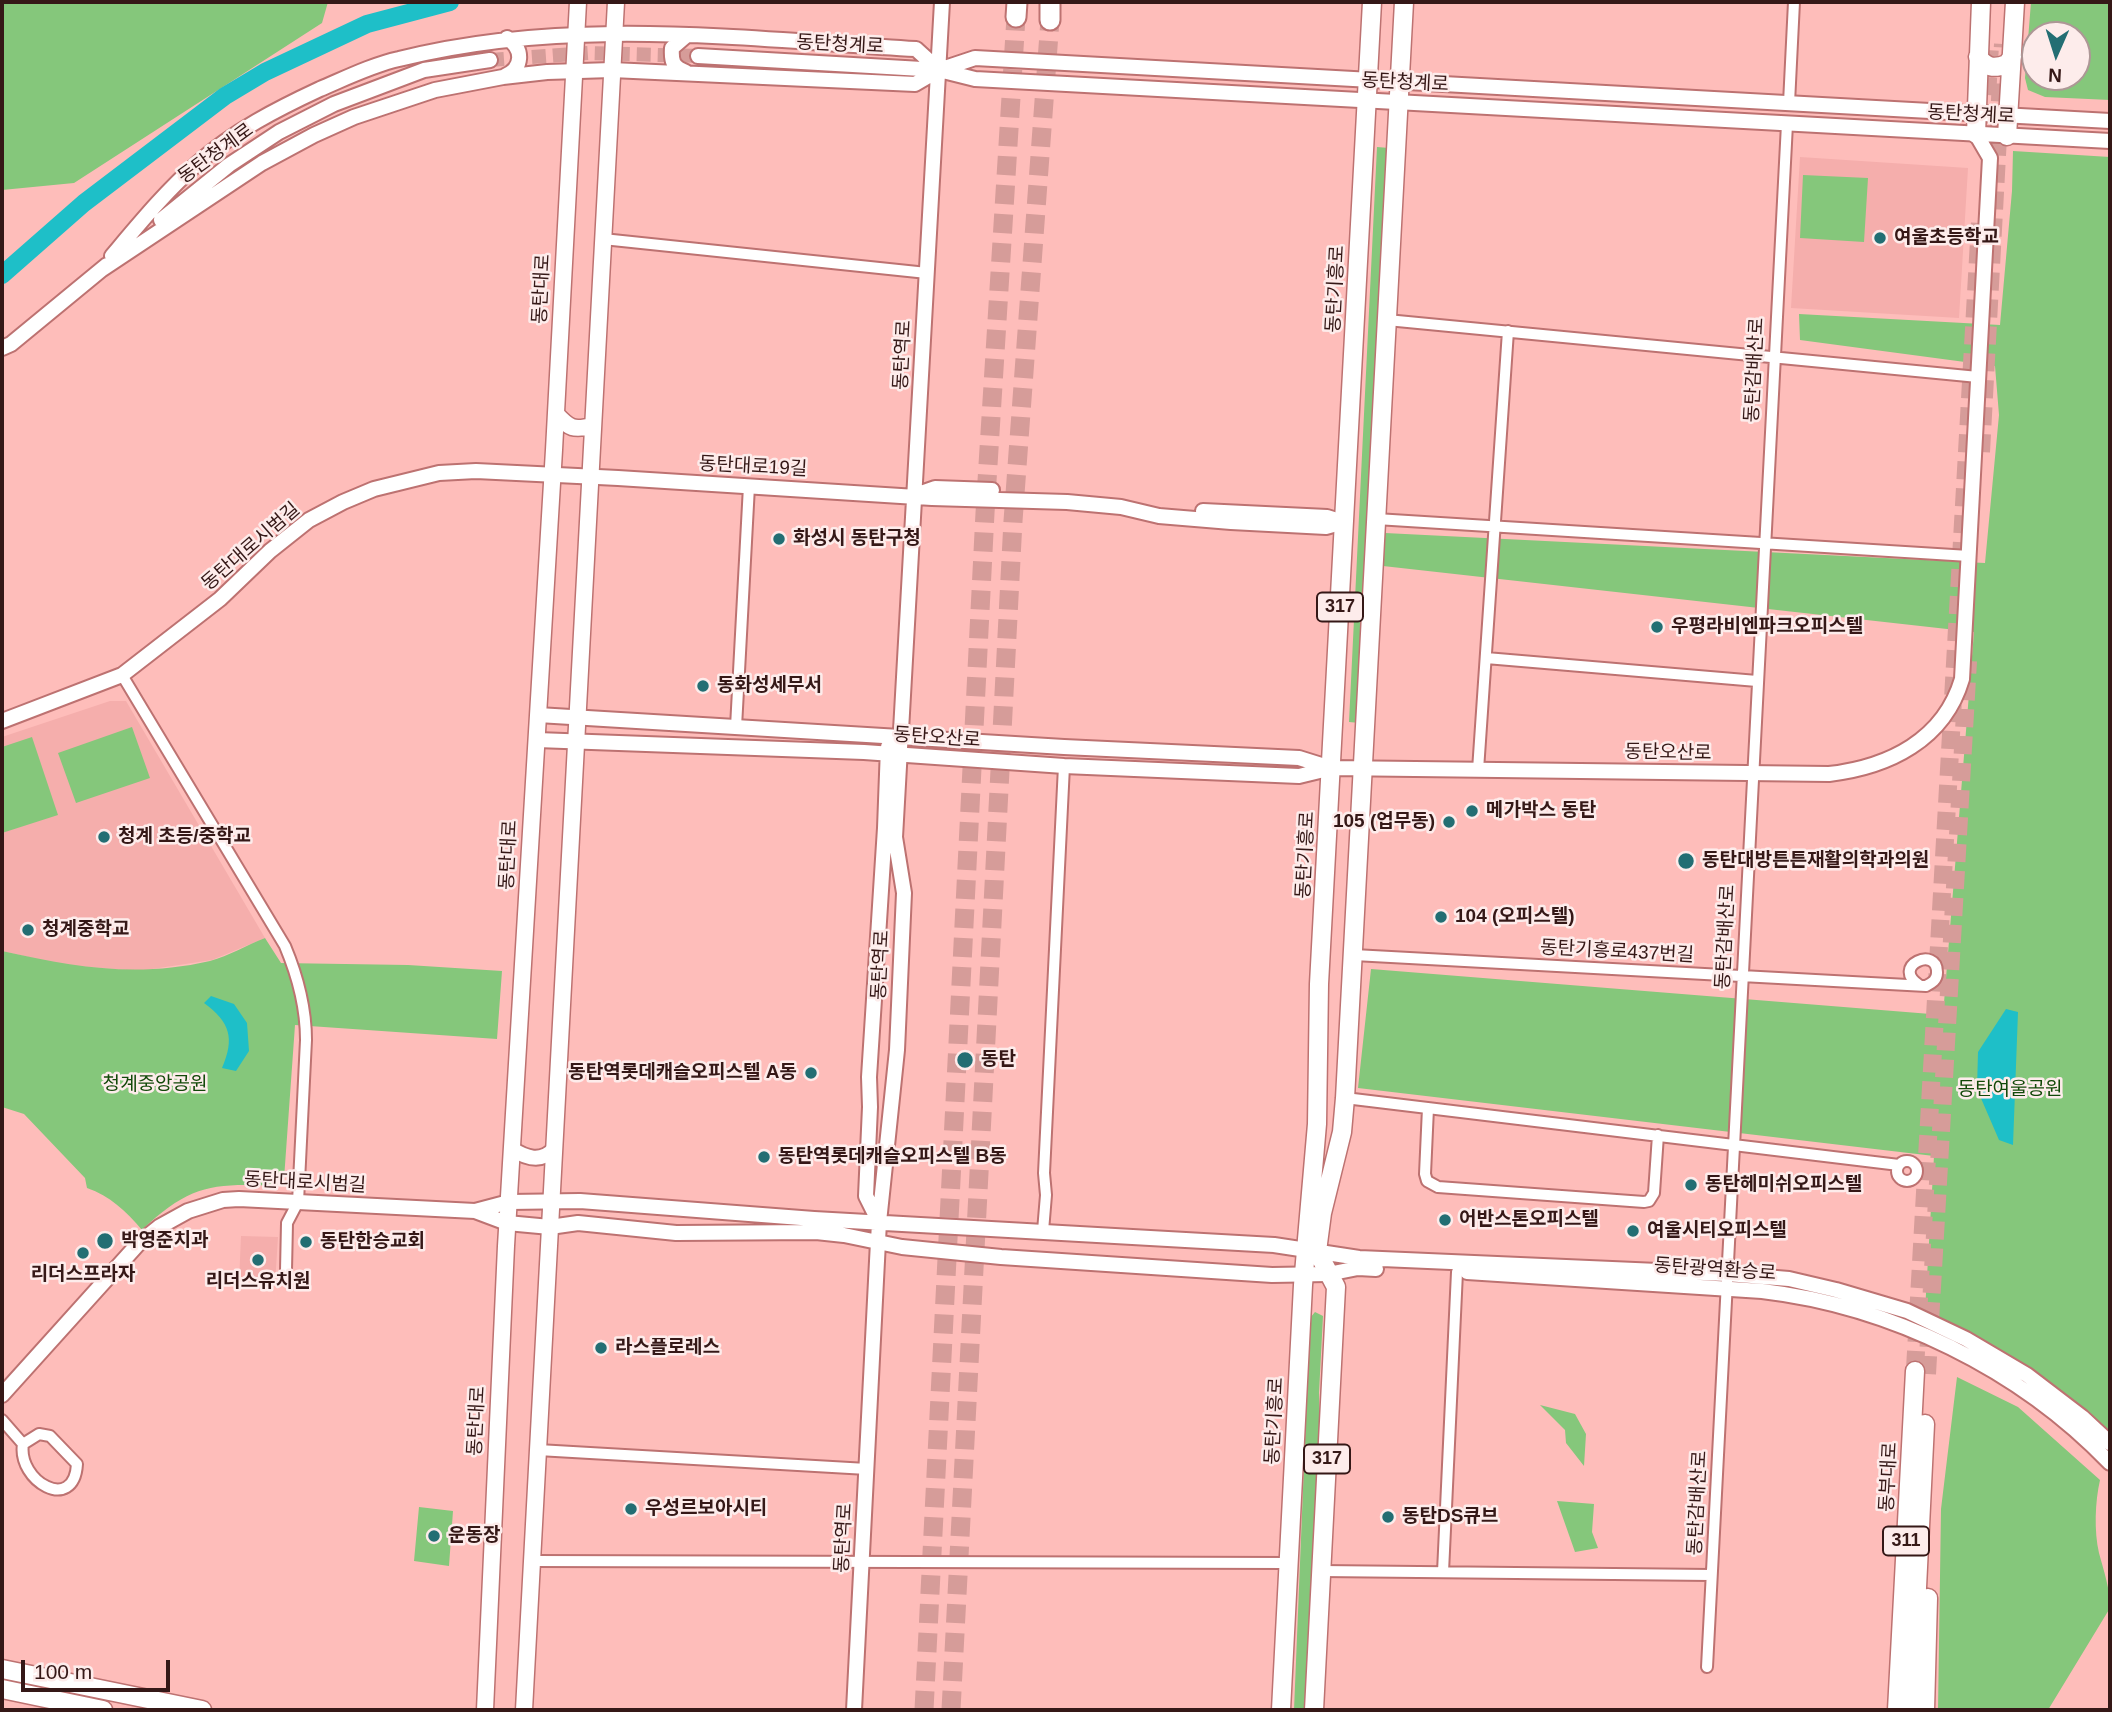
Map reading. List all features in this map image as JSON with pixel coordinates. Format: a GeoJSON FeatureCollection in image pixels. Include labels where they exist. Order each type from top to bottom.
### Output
{"type":"FeatureCollection","features":[{"type":"Feature","properties":{"kind":"main road","name":"동탄대로"},"geometry":{"type":"LineString","coordinates":[[485,1710],[507,1223],[553,475],[578,2]]}},
{"type":"Feature","properties":{"kind":"main road"},"geometry":{"type":"LineString","coordinates":[[524,1710],[616,2]]}},
{"type":"Feature","properties":{"kind":"main road","name":"동탄기흥로"},"geometry":{"type":"LineString","coordinates":[[1281,1710],[1304,1275],[1342,1132],[1345,1098],[1404,2]]}},
{"type":"Feature","properties":{"kind":"main road"},"geometry":{"type":"LineString","coordinates":[[1981,2],[1996,51]]}},
{"type":"Feature","properties":{"kind":"main road"},"geometry":{"type":"LineString","coordinates":[[1992,2],[1996,51],[2008,115],[2007,136]]}},
{"type":"Feature","properties":{"kind":"main road"},"geometry":{"type":"LineString","coordinates":[[1996,51],[2006,2]]}},
{"type":"Feature","properties":{"kind":"main road"},"geometry":{"type":"LineString","coordinates":[[1976,134],[1977,113],[1996,51],[2015,2]]}},
{"type":"Feature","properties":{"kind":"main road"},"geometry":{"type":"LineString","coordinates":[[1372,11],[1378,29],[1395,30],[1403,22]]}},
{"type":"Feature","properties":{"kind":"main road","name":"동탄기흥로"},"geometry":{"type":"LineString","coordinates":[[1312,1250],[1320,984],[1372,11]]}},
{"type":"Feature","properties":{"kind":"main road"},"geometry":{"type":"LineString","coordinates":[[556,414],[566,425],[576,430],[593,426]]}},
{"type":"Feature","properties":{"kind":"main road","name":"317"},"geometry":{"type":"LineString","coordinates":[[1312,1250],[1336,1287],[1314,1710]]}},
{"type":"Feature","properties":{"kind":"main road"},"geometry":{"type":"LineString","coordinates":[[1303,1314],[1318,1307],[1335,1320]]}},
{"type":"Feature","properties":{"kind":"main road","name":"동부대로"},"geometry":{"type":"LineString","coordinates":[[1890,1709],[1900,1509],[1911,1455],[1921,1373],[1925,1414],[1911,1710]]}},
{"type":"Feature","properties":{"kind":"main road"},"geometry":{"type":"LineString","coordinates":[[1925,1414],[1930,1538],[1925,1710]]}},
{"type":"Feature","properties":{"kind":"main road"},"geometry":{"type":"LineString","coordinates":[[2,1669],[202,1710]]}},
{"type":"Feature","properties":{"kind":"main road"},"geometry":{"type":"LineString","coordinates":[[2,1689],[103,1710]]}},
{"type":"Feature","properties":{"kind":"street","name":"동탄역로"},"geometry":{"type":"LineString","coordinates":[[879,1222],[866,1196],[869,1064],[885,828],[895,735],[901,710],[942,2]]}},
{"type":"Feature","properties":{"kind":"street"},"geometry":{"type":"LineString","coordinates":[[1789,103],[1794,2]]}},
{"type":"Feature","properties":{"kind":"street"},"geometry":{"type":"LineString","coordinates":[[614,33],[916,49],[939,69],[915,84],[612,70],[547,72],[435,90],[354,117],[262,163],[101,270],[154,206],[199,162],[239,132],[281,107],[351,75],[397,59],[507,38],[614,33]]}},
{"type":"Feature","properties":{"kind":"street"},"geometry":{"type":"LineString","coordinates":[[686,36],[672,48],[671,59],[675,68],[687,73]]}},
{"type":"Feature","properties":{"kind":"street"},"geometry":{"type":"LineString","coordinates":[[503,77],[512,73],[519,60],[515,43],[507,38]]}},
{"type":"Feature","properties":{"kind":"street","name":"동탄청계로"},"geometry":{"type":"LineString","coordinates":[[698,56],[939,69],[975,79],[2110,141]]}},
{"type":"Feature","properties":{"kind":"street","name":"동탄청계로"},"geometry":{"type":"LineString","coordinates":[[939,69],[975,58],[2110,121]]}},
{"type":"Feature","properties":{"kind":"street","name":"동탄청계로"},"geometry":{"type":"LineString","coordinates":[[2,348],[229,164],[279,132],[334,104],[424,70],[490,60]]}},
{"type":"Feature","properties":{"kind":"street","name":"동탄감배산로"},"geometry":{"type":"LineString","coordinates":[[1707,1667],[1756,681],[1787,124]]}},
{"type":"Feature","properties":{"kind":"street"},"geometry":{"type":"LineString","coordinates":[[1376,519],[1969,556],[1990,158],[1976,134]]}},
{"type":"Feature","properties":{"kind":"street"},"geometry":{"type":"LineString","coordinates":[[1990,158],[2007,136]]}},
{"type":"Feature","properties":{"kind":"street"},"geometry":{"type":"LineString","coordinates":[[603,239],[927,273]]}},
{"type":"Feature","properties":{"kind":"street"},"geometry":{"type":"LineString","coordinates":[[1387,320],[1978,377]]}},
{"type":"Feature","properties":{"kind":"street"},"geometry":{"type":"LineString","coordinates":[[1478,770],[1508,331]]}},
{"type":"Feature","properties":{"kind":"street","name":"동탄대로시범길"},"geometry":{"type":"LineString","coordinates":[[2,721],[122,675],[220,599],[270,551],[309,520],[343,502],[384,486],[439,472],[476,471],[590,477]]}},
{"type":"Feature","properties":{"kind":"street","name":"동탄대로19길"},"geometry":{"type":"LineString","coordinates":[[590,477],[914,495],[934,488],[1042,491],[1118,498],[1186,510],[1327,517],[1345,522]]}},
{"type":"Feature","properties":{"kind":"street"},"geometry":{"type":"LineString","coordinates":[[736,727],[750,486]]}},
{"type":"Feature","properties":{"kind":"street","name":"동탄오산로"},"geometry":{"type":"LineString","coordinates":[[537,740],[1298,776],[1332,768],[1829,774],[1855,771],[1899,755],[1917,743],[1938,724],[1956,698],[1962,679],[1969,556]]}},
{"type":"Feature","properties":{"kind":"street"},"geometry":{"type":"LineString","coordinates":[[1486,658],[1756,681]]}},
{"type":"Feature","properties":{"kind":"street"},"geometry":{"type":"LineString","coordinates":[[122,675],[270,921],[292,963],[302,999],[306,1022],[298,1202],[287,1223],[285,1270]]}},
{"type":"Feature","properties":{"kind":"street","name":"동탄오산로"},"geometry":{"type":"LineString","coordinates":[[538,715],[1064,747],[1300,758],[1332,768]]}},
{"type":"Feature","properties":{"kind":"street"},"geometry":{"type":"LineString","coordinates":[[629,744],[624,729],[632,720]]}},
{"type":"Feature","properties":{"kind":"street","name":"동탄역로"},"geometry":{"type":"LineString","coordinates":[[854,1710],[879,1222],[897,1050],[904,893],[895,837],[893,755]]}},
{"type":"Feature","properties":{"kind":"street"},"geometry":{"type":"LineString","coordinates":[[507,1223],[550,1227],[578,1223],[676,1233],[815,1226],[845,1220],[1043,1231],[1064,766]]}},
{"type":"Feature","properties":{"kind":"street","name":"동탄기흥로437번길"},"geometry":{"type":"LineString","coordinates":[[1354,955],[1919,985]]}},
{"type":"Feature","properties":{"kind":"street"},"geometry":{"type":"LineString","coordinates":[[1928,959],[1934,963],[1937,975],[1933,983],[1919,985],[1913,981],[1910,968],[1914,962],[1928,959]]}},
{"type":"Feature","properties":{"kind":"street"},"geometry":{"type":"LineString","coordinates":[[1877,984],[1910,975]]}},
{"type":"Feature","properties":{"kind":"street"},"geometry":{"type":"LineString","coordinates":[[1345,1098],[1899,1165]]}},
{"type":"Feature","properties":{"kind":"street"},"geometry":{"type":"LineString","coordinates":[[1428,1108],[1425,1174],[1427,1181],[1438,1188],[1644,1202],[1654,1193],[1658,1135]]}},
{"type":"Feature","properties":{"kind":"street"},"geometry":{"type":"LineString","coordinates":[[869,1140],[887,1140]]}},
{"type":"Feature","properties":{"kind":"street"},"geometry":{"type":"LineString","coordinates":[[512,1149],[524,1156],[536,1158],[548,1156],[554,1149]]}},
{"type":"Feature","properties":{"kind":"street","name":"동탄대로시범길"},"geometry":{"type":"LineString","coordinates":[[2,1395],[139,1243],[159,1227],[187,1211],[223,1200],[298,1202],[475,1211],[507,1223]]}},
{"type":"Feature","properties":{"kind":"street","name":"동탄대로시범길"},"geometry":{"type":"LineString","coordinates":[[475,1211],[509,1202],[593,1202],[815,1226]]}},
{"type":"Feature","properties":{"kind":"street"},"geometry":{"type":"LineString","coordinates":[[815,1226],[878,1242]]}},
{"type":"Feature","properties":{"kind":"street","name":"동탄광역환승로"},"geometry":{"type":"LineString","coordinates":[[1043,1231],[1274,1245],[1359,1258],[1726,1281],[1831,1304],[1887,1321],[1961,1353],[2050,1409],[2110,1463]]}},
{"type":"Feature","properties":{"kind":"street","name":"동탄광역환승로"},"geometry":{"type":"LineString","coordinates":[[878,1242],[1001,1257],[1272,1275],[1328,1274],[1359,1268],[1726,1281],[1789,1279],[1872,1300],[1917,1316],[1966,1339],[2027,1375],[2082,1417],[2110,1444]]}},
{"type":"Feature","properties":{"kind":"street"},"geometry":{"type":"LineString","coordinates":[[1443,1572],[1457,1272]]}},
{"type":"Feature","properties":{"kind":"street"},"geometry":{"type":"LineString","coordinates":[[2,1420],[23,1444]]}},
{"type":"Feature","properties":{"kind":"street"},"geometry":{"type":"LineString","coordinates":[[39,1434],[50,1436],[77,1464],[76,1478],[69,1487],[55,1490],[47,1488],[24,1465],[21,1455],[23,1444],[39,1434]]}},
{"type":"Feature","properties":{"kind":"street"},"geometry":{"type":"LineString","coordinates":[[538,1450],[867,1469]]}},
{"type":"Feature","properties":{"kind":"street"},"geometry":{"type":"LineString","coordinates":[[533,1561],[1288,1563]]}},
{"type":"Feature","properties":{"kind":"street"},"geometry":{"type":"LineString","coordinates":[[1321,1571],[1711,1574]]}},
{"type":"Feature","properties":{"kind":"shaded area","name":"여울초등학교"},"geometry":{"type":"Polygon","coordinates":[[[1800,157],[1968,168],[1959,318],[1791,308],[1800,157]]]}},
{"type":"Feature","properties":{"kind":"shaded area","name":"청계 초등/중학교"},"geometry":{"type":"Polygon","coordinates":[[[110,701],[126,701],[265,938],[212,960],[139,971],[63,965],[2,951],[2,737],[110,701]]]}},
{"type":"Feature","properties":{"kind":"shaded area","name":"리더스유치원"},"geometry":{"type":"Polygon","coordinates":[[[241,1236],[278,1237],[275,1284],[239,1283],[241,1236]]]}},
{"type":"Feature","properties":{"kind":"green space"},"geometry":{"type":"Polygon","coordinates":[[[2,2],[328,2],[322,23],[74,183],[2,190],[2,2]]]}},
{"type":"Feature","properties":{"kind":"green space"},"geometry":{"type":"Polygon","coordinates":[[[2031,2],[2110,2],[2110,100],[2045,97],[2030,91],[2091,91],[2091,21],[2030,21],[2031,2]]]}},
{"type":"Feature","properties":{"kind":"green space"},"geometry":{"type":"Polygon","coordinates":[[[1377,147],[1389,148],[1360,723],[1349,722],[1377,147]]]}},
{"type":"Feature","properties":{"kind":"green space","name":"동탄여울공원"},"geometry":{"type":"Polygon","coordinates":[[[2013,151],[2110,157],[2110,1432],[2055,1389],[1925,1311],[1934,1156],[1358,1088],[1371,969],[1943,1015],[1974,632],[1383,566],[1385,533],[1985,563],[1999,415],[1995,366],[1800,340],[1799,314],[2000,325],[2013,151]]]}},
{"type":"Feature","properties":{"kind":"green space"},"geometry":{"type":"Polygon","coordinates":[[[1803,175],[1868,178],[1864,242],[1800,238],[1803,175]]]}},
{"type":"Feature","properties":{"kind":"green space"},"geometry":{"type":"Polygon","coordinates":[[[132,727],[150,778],[76,803],[58,753],[132,727]]]}},
{"type":"Feature","properties":{"kind":"green space"},"geometry":{"type":"Polygon","coordinates":[[[32,737],[58,815],[2,833],[2,747],[32,737]]]}},
{"type":"Feature","properties":{"kind":"green space","name":"청계중앙공원"},"geometry":{"type":"Polygon","coordinates":[[[265,938],[281,963],[408,965],[502,971],[497,1039],[295,1025],[284,1179],[276,1186],[235,1185],[203,1190],[174,1204],[142,1230],[117,1205],[87,1188],[85,1178],[24,1114],[2,1107],[2,951],[80,966],[157,969],[210,961],[265,938]]]}},
{"type":"Feature","properties":{"kind":"green space"},"geometry":{"type":"Polygon","coordinates":[[[1315,1312],[1323,1316],[1319,1393],[1321,1473],[1310,1710],[1294,1710],[1310,1318],[1315,1312]]]}},
{"type":"Feature","properties":{"kind":"green space"},"geometry":{"type":"Polygon","coordinates":[[[1957,1377],[2018,1407],[2100,1480],[2096,1535],[2110,1608],[2048,1710],[1938,1710],[1941,1509],[1957,1377]]]}},
{"type":"Feature","properties":{"kind":"green space"},"geometry":{"type":"Polygon","coordinates":[[[1540,1405],[1575,1414],[1586,1434],[1584,1466],[1566,1443],[1565,1430],[1540,1405]]]}},
{"type":"Feature","properties":{"kind":"green space"},"geometry":{"type":"Polygon","coordinates":[[[1557,1501],[1594,1504],[1592,1532],[1598,1548],[1575,1552],[1557,1501]]]}},
{"type":"Feature","properties":{"kind":"green space","name":"운동장"},"geometry":{"type":"Polygon","coordinates":[[[419,1507],[453,1511],[449,1566],[414,1561],[419,1507]]]}},
{"type":"Feature","properties":{"kind":"water"},"geometry":{"type":"Polygon","coordinates":[[[211,996],[234,1004],[247,1023],[249,1051],[236,1071],[222,1068],[228,1048],[228,1031],[220,1017],[204,1003],[211,996]]]}},
{"type":"Feature","properties":{"kind":"water"},"geometry":{"type":"Polygon","coordinates":[[[2006,1009],[2018,1012],[2013,1145],[1999,1140],[1977,1089],[1978,1052],[2006,1009]]]}},
{"type":"Feature","properties":{"kind":"waterway"},"geometry":{"type":"LineString","coordinates":[[2,275],[84,203],[225,96],[265,72],[367,24],[450,2]]}},
{"type":"Feature","properties":{"kind":"tunnel"},"geometry":{"type":"LineString","coordinates":[[924,1710],[985,513],[1016,17]]}},
{"type":"Feature","properties":{"kind":"tunnel"},"geometry":{"type":"LineString","coordinates":[[951,1710],[1013,521],[1050,20]]}},
{"type":"Feature","properties":{"kind":"tunnel"},"geometry":{"type":"LineString","coordinates":[[1981,452],[2003,44]]}},
{"type":"Feature","properties":{"kind":"tunnel"},"geometry":{"type":"LineString","coordinates":[[1984,149],[1990,45]]}},
{"type":"Feature","properties":{"kind":"tunnel"},"geometry":{"type":"LineString","coordinates":[[490,60],[589,53],[698,56]]}},
{"type":"Feature","properties":{"kind":"tunnel"},"geometry":{"type":"LineString","coordinates":[[1915,1369],[1980,223]]}},
{"type":"Feature","properties":{"kind":"tunnel"},"geometry":{"type":"LineString","coordinates":[[1927,1374],[1968,661]]}},
{"type":"Feature","properties":{"kind":"place","name":"여울초등학교"},"geometry":{"type":"Point","coordinates":[1880,238]}},
{"type":"Feature","properties":{"kind":"place","name":"화성시 동탄구청"},"geometry":{"type":"Point","coordinates":[779,539]}},
{"type":"Feature","properties":{"kind":"place","name":"우평라비엔파크오피스텔"},"geometry":{"type":"Point","coordinates":[1657,627]}},
{"type":"Feature","properties":{"kind":"place","name":"동화성세무서"},"geometry":{"type":"Point","coordinates":[703,686]}},
{"type":"Feature","properties":{"kind":"place","name":"메가박스 동탄"},"geometry":{"type":"Point","coordinates":[1472,811]}},
{"type":"Feature","properties":{"kind":"place","name":"105 (업무동)"},"geometry":{"type":"Point","coordinates":[1449,822]}},
{"type":"Feature","properties":{"kind":"place","name":"청계 초등/중학교"},"geometry":{"type":"Point","coordinates":[104,837]}},
{"type":"Feature","properties":{"kind":"place","name":"동탄대방튼튼재활의학과의원"},"geometry":{"type":"Point","coordinates":[1686,861]}},
{"type":"Feature","properties":{"kind":"place","name":"104 (오피스텔)"},"geometry":{"type":"Point","coordinates":[1441,917]}},
{"type":"Feature","properties":{"kind":"place","name":"청계중학교"},"geometry":{"type":"Point","coordinates":[28,930]}},
{"type":"Feature","properties":{"kind":"place","name":"동탄"},"geometry":{"type":"Point","coordinates":[965,1060]}},
{"type":"Feature","properties":{"kind":"place","name":"동탄역롯데캐슬오피스텔 A동"},"geometry":{"type":"Point","coordinates":[811,1073]}},
{"type":"Feature","properties":{"kind":"place","name":"동탄역롯데캐슬오피스텔 B동"},"geometry":{"type":"Point","coordinates":[764,1157]}},
{"type":"Feature","properties":{"kind":"place","name":"동탄헤미쉬오피스텔"},"geometry":{"type":"Point","coordinates":[1691,1185]}},
{"type":"Feature","properties":{"kind":"place","name":"어반스톤오피스텔"},"geometry":{"type":"Point","coordinates":[1445,1220]}},
{"type":"Feature","properties":{"kind":"place","name":"여울시티오피스텔"},"geometry":{"type":"Point","coordinates":[1633,1231]}},
{"type":"Feature","properties":{"kind":"place","name":"박영준치과"},"geometry":{"type":"Point","coordinates":[105,1241]}},
{"type":"Feature","properties":{"kind":"place","name":"동탄한승교회"},"geometry":{"type":"Point","coordinates":[306,1242]}},
{"type":"Feature","properties":{"kind":"place","name":"리더스프라자"},"geometry":{"type":"Point","coordinates":[83,1253]}},
{"type":"Feature","properties":{"kind":"place","name":"리더스유치원"},"geometry":{"type":"Point","coordinates":[258,1260]}},
{"type":"Feature","properties":{"kind":"place","name":"라스플로레스"},"geometry":{"type":"Point","coordinates":[601,1348]}},
{"type":"Feature","properties":{"kind":"place","name":"우성르보아시티"},"geometry":{"type":"Point","coordinates":[631,1509]}},
{"type":"Feature","properties":{"kind":"place","name":"동탄DS큐브"},"geometry":{"type":"Point","coordinates":[1388,1517]}},
{"type":"Feature","properties":{"kind":"place","name":"운동장"},"geometry":{"type":"Point","coordinates":[434,1536]}}]}
